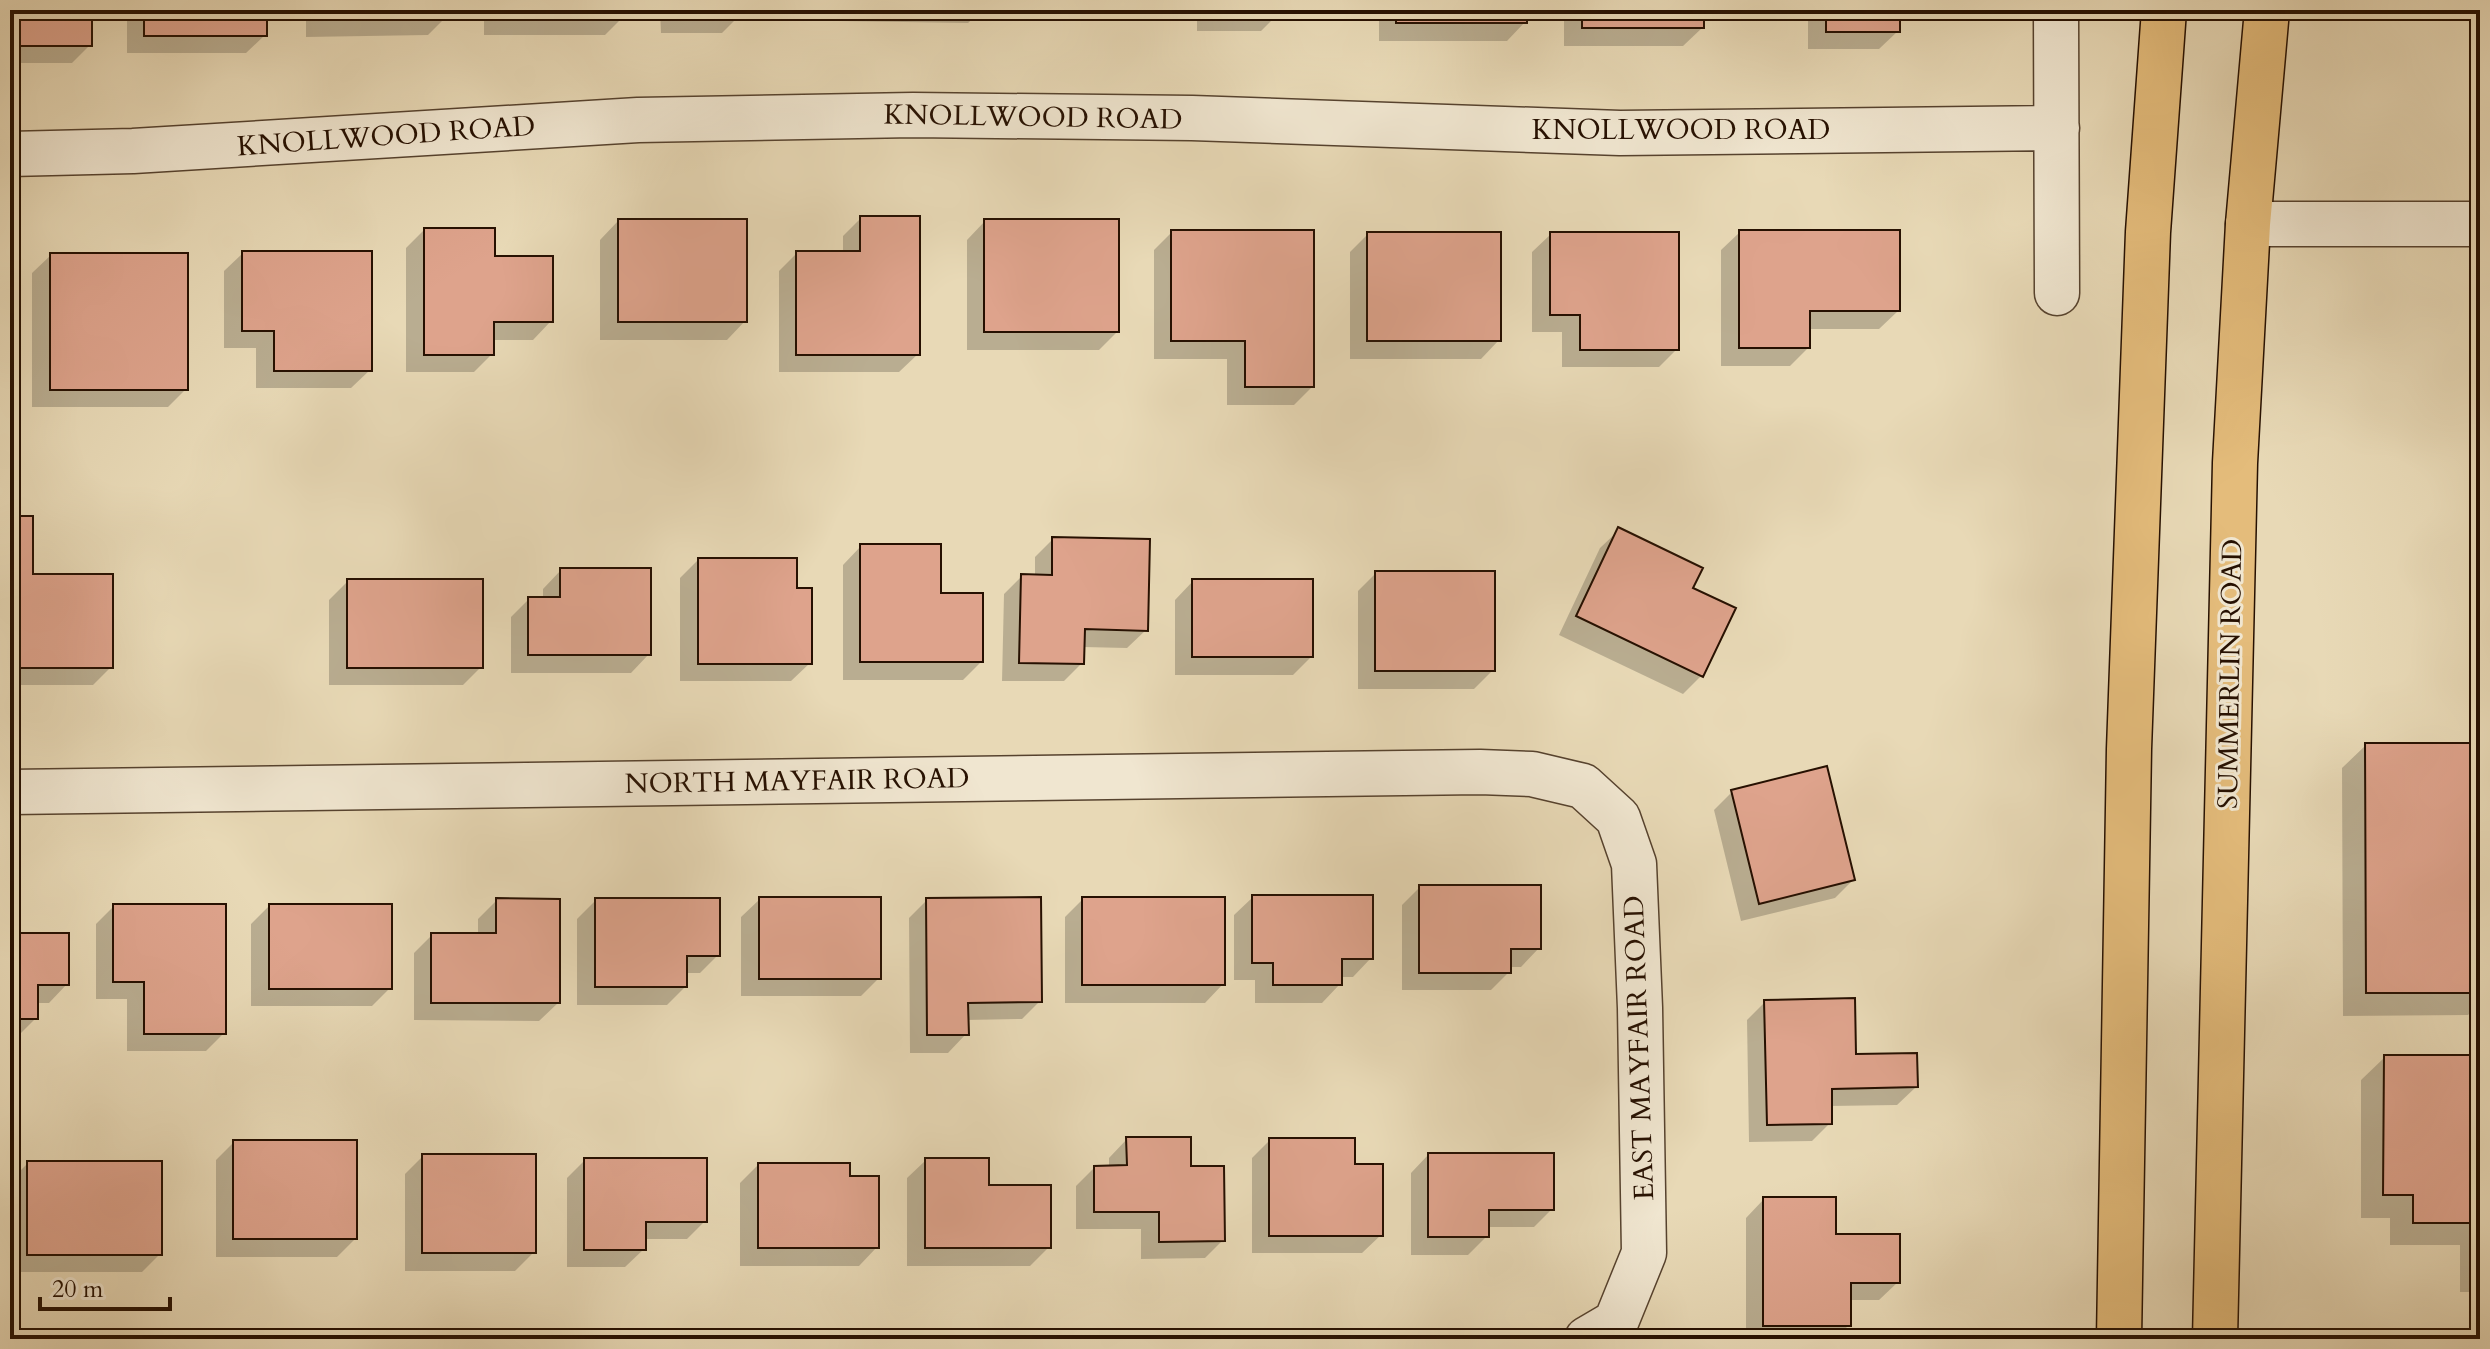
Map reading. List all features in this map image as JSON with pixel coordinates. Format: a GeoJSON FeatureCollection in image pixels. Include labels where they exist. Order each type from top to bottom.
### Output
{"type":"FeatureCollection","features":[{"type":"Feature","properties":{"kind":"main road"},"geometry":{"type":"LineString","coordinates":[[2119,1339],[2130,733],[2148,232],[2164,10]]}},
{"type":"Feature","properties":{"kind":"main road","name":"SUMMERLIN ROAD"},"geometry":{"type":"LineString","coordinates":[[2215,1339],[2235,463],[2248,224],[2267,10]]}},
{"type":"Feature","properties":{"kind":"street"},"geometry":{"type":"LineString","coordinates":[[2056,10],[2057,293]]}},
{"type":"Feature","properties":{"kind":"street","name":"KNOLLWOOD ROAD"},"geometry":{"type":"LineString","coordinates":[[10,154],[133,151],[638,120],[913,115],[1208,119],[1620,133],[2057,128]]}},
{"type":"Feature","properties":{"kind":"street"},"geometry":{"type":"LineString","coordinates":[[2248,224],[2480,224]]}},
{"type":"Feature","properties":{"kind":"street","name":"NORTH MAYFAIR ROAD"},"geometry":{"type":"LineString","coordinates":[[10,792],[1480,772],[1532,774],[1583,786]]}},
{"type":"Feature","properties":{"kind":"street","name":"EAST MAYFAIR ROAD"},"geometry":{"type":"LineString","coordinates":[[1583,786],[1618,818],[1634,864],[1640,1008],[1644,1253],[1601,1330]]}},
{"type":"Feature","properties":{"kind":"building"},"geometry":{"type":"Polygon","coordinates":[[[10,10],[92,10],[92,46],[10,46],[10,10]]]}},
{"type":"Feature","properties":{"kind":"building"},"geometry":{"type":"Polygon","coordinates":[[[144,10],[267,10],[267,36],[144,36],[144,10]]]}},
{"type":"Feature","properties":{"kind":"building"},"geometry":{"type":"Polygon","coordinates":[[[324,10],[448,10],[448,18],[324,20],[324,10]]]}},
{"type":"Feature","properties":{"kind":"building"},"geometry":{"type":"Polygon","coordinates":[[[502,10],[625,10],[625,18],[502,18],[502,10]]]}},
{"type":"Feature","properties":{"kind":"building"},"geometry":{"type":"Polygon","coordinates":[[[678,10],[742,10],[742,15],[678,15],[678,10]]]}},
{"type":"Feature","properties":{"kind":"building"},"geometry":{"type":"Polygon","coordinates":[[[1215,10],[1281,10],[1281,14],[1215,14],[1215,10]]]}},
{"type":"Feature","properties":{"kind":"building"},"geometry":{"type":"Polygon","coordinates":[[[1396,10],[1527,10],[1527,23],[1396,23],[1396,10]]]}},
{"type":"Feature","properties":{"kind":"building"},"geometry":{"type":"Polygon","coordinates":[[[1582,10],[1704,10],[1704,28],[1582,28],[1582,10]]]}},
{"type":"Feature","properties":{"kind":"building"},"geometry":{"type":"Polygon","coordinates":[[[1826,10],[1900,10],[1900,32],[1826,32],[1826,10]]]}},
{"type":"Feature","properties":{"kind":"building"},"geometry":{"type":"Polygon","coordinates":[[[860,216],[920,216],[920,355],[796,355],[796,251],[860,251],[860,216]]]}},
{"type":"Feature","properties":{"kind":"building"},"geometry":{"type":"Polygon","coordinates":[[[618,219],[747,219],[747,322],[618,322],[618,219]]]}},
{"type":"Feature","properties":{"kind":"building"},"geometry":{"type":"Polygon","coordinates":[[[984,219],[1119,219],[1119,332],[984,332],[984,219]]]}},
{"type":"Feature","properties":{"kind":"building"},"geometry":{"type":"Polygon","coordinates":[[[424,228],[495,228],[495,256],[553,256],[553,322],[494,322],[494,355],[424,355],[424,228]]]}},
{"type":"Feature","properties":{"kind":"building"},"geometry":{"type":"Polygon","coordinates":[[[1171,230],[1314,230],[1314,387],[1245,387],[1245,341],[1171,341],[1171,230]]]}},
{"type":"Feature","properties":{"kind":"building"},"geometry":{"type":"Polygon","coordinates":[[[1739,230],[1900,230],[1900,311],[1810,311],[1810,348],[1739,348],[1739,230]]]}},
{"type":"Feature","properties":{"kind":"building"},"geometry":{"type":"Polygon","coordinates":[[[1367,232],[1501,232],[1501,341],[1367,341],[1367,232]]]}},
{"type":"Feature","properties":{"kind":"building"},"geometry":{"type":"Polygon","coordinates":[[[1550,232],[1679,232],[1679,350],[1580,350],[1580,315],[1550,315],[1550,232]]]}},
{"type":"Feature","properties":{"kind":"building"},"geometry":{"type":"Polygon","coordinates":[[[242,251],[372,251],[372,371],[274,371],[274,331],[242,331],[242,251]]]}},
{"type":"Feature","properties":{"kind":"building"},"geometry":{"type":"Polygon","coordinates":[[[50,253],[188,253],[188,390],[50,390],[50,253]]]}},
{"type":"Feature","properties":{"kind":"building"},"geometry":{"type":"Polygon","coordinates":[[[10,516],[33,516],[33,574],[113,574],[113,668],[10,668],[10,516]]]}},
{"type":"Feature","properties":{"kind":"building"},"geometry":{"type":"Polygon","coordinates":[[[1618,527],[1703,568],[1693,588],[1736,608],[1703,677],[1576,616],[1618,527]]]}},
{"type":"Feature","properties":{"kind":"building"},"geometry":{"type":"Polygon","coordinates":[[[1052,537],[1150,539],[1148,631],[1085,629],[1084,664],[1019,663],[1021,574],[1052,575],[1052,537]]]}},
{"type":"Feature","properties":{"kind":"building"},"geometry":{"type":"Polygon","coordinates":[[[860,544],[941,544],[941,593],[983,593],[983,662],[860,662],[860,544]]]}},
{"type":"Feature","properties":{"kind":"building"},"geometry":{"type":"Polygon","coordinates":[[[698,558],[797,558],[797,588],[812,588],[812,664],[698,664],[698,558]]]}},
{"type":"Feature","properties":{"kind":"building"},"geometry":{"type":"Polygon","coordinates":[[[560,568],[651,568],[651,655],[528,655],[528,597],[560,597],[560,568]]]}},
{"type":"Feature","properties":{"kind":"building"},"geometry":{"type":"Polygon","coordinates":[[[1375,571],[1495,571],[1495,671],[1375,671],[1375,571]]]}},
{"type":"Feature","properties":{"kind":"building"},"geometry":{"type":"Polygon","coordinates":[[[347,579],[483,579],[483,668],[347,668],[347,579]]]}},
{"type":"Feature","properties":{"kind":"building"},"geometry":{"type":"Polygon","coordinates":[[[1192,579],[1313,579],[1313,657],[1192,657],[1192,579]]]}},
{"type":"Feature","properties":{"kind":"building"},"geometry":{"type":"Polygon","coordinates":[[[2365,743],[2480,743],[2480,993],[2366,993],[2365,743]]]}},
{"type":"Feature","properties":{"kind":"building"},"geometry":{"type":"Polygon","coordinates":[[[1827,766],[1855,880],[1759,904],[1731,790],[1827,766]]]}},
{"type":"Feature","properties":{"kind":"building"},"geometry":{"type":"Polygon","coordinates":[[[1419,885],[1541,885],[1541,949],[1511,949],[1511,973],[1419,973],[1419,885]]]}},
{"type":"Feature","properties":{"kind":"building"},"geometry":{"type":"Polygon","coordinates":[[[1252,895],[1373,895],[1373,959],[1342,959],[1342,985],[1273,985],[1273,963],[1252,963],[1252,895]]]}},
{"type":"Feature","properties":{"kind":"building"},"geometry":{"type":"Polygon","coordinates":[[[759,897],[881,897],[881,979],[759,979],[759,897]]]}},
{"type":"Feature","properties":{"kind":"building"},"geometry":{"type":"Polygon","coordinates":[[[1041,897],[1042,1002],[968,1003],[969,1035],[927,1035],[926,898],[1041,897]]]}},
{"type":"Feature","properties":{"kind":"building"},"geometry":{"type":"Polygon","coordinates":[[[1082,897],[1225,897],[1225,985],[1082,985],[1082,897]]]}},
{"type":"Feature","properties":{"kind":"building"},"geometry":{"type":"Polygon","coordinates":[[[496,898],[560,899],[560,1003],[431,1003],[431,933],[496,933],[496,898]]]}},
{"type":"Feature","properties":{"kind":"building"},"geometry":{"type":"Polygon","coordinates":[[[595,898],[720,898],[720,956],[687,956],[687,987],[595,987],[595,898]]]}},
{"type":"Feature","properties":{"kind":"building"},"geometry":{"type":"Polygon","coordinates":[[[113,904],[226,904],[226,1034],[144,1034],[144,982],[113,982],[113,904]]]}},
{"type":"Feature","properties":{"kind":"building"},"geometry":{"type":"Polygon","coordinates":[[[269,904],[392,904],[392,989],[269,989],[269,904]]]}},
{"type":"Feature","properties":{"kind":"building"},"geometry":{"type":"Polygon","coordinates":[[[10,933],[69,933],[69,985],[38,985],[38,1019],[10,1019],[10,933]]]}},
{"type":"Feature","properties":{"kind":"building"},"geometry":{"type":"Polygon","coordinates":[[[1855,998],[1856,1054],[1917,1053],[1918,1087],[1832,1089],[1832,1124],[1767,1125],[1764,1000],[1855,998]]]}},
{"type":"Feature","properties":{"kind":"building"},"geometry":{"type":"Polygon","coordinates":[[[2384,1055],[2480,1055],[2480,1223],[2413,1223],[2413,1195],[2383,1195],[2384,1055]]]}},
{"type":"Feature","properties":{"kind":"building"},"geometry":{"type":"Polygon","coordinates":[[[1126,1137],[1191,1137],[1191,1166],[1224,1166],[1225,1241],[1159,1242],[1159,1212],[1094,1212],[1094,1166],[1127,1165],[1126,1137]]]}},
{"type":"Feature","properties":{"kind":"building"},"geometry":{"type":"Polygon","coordinates":[[[1269,1138],[1355,1138],[1355,1164],[1383,1164],[1383,1236],[1269,1236],[1269,1138]]]}},
{"type":"Feature","properties":{"kind":"building"},"geometry":{"type":"Polygon","coordinates":[[[233,1140],[357,1140],[357,1239],[233,1239],[233,1140]]]}},
{"type":"Feature","properties":{"kind":"building"},"geometry":{"type":"Polygon","coordinates":[[[1428,1153],[1554,1153],[1554,1210],[1489,1210],[1489,1237],[1428,1237],[1428,1153]]]}},
{"type":"Feature","properties":{"kind":"building"},"geometry":{"type":"Polygon","coordinates":[[[422,1154],[536,1154],[536,1253],[422,1253],[422,1154]]]}},
{"type":"Feature","properties":{"kind":"building"},"geometry":{"type":"Polygon","coordinates":[[[584,1158],[707,1158],[707,1222],[646,1222],[646,1250],[584,1250],[584,1158]]]}},
{"type":"Feature","properties":{"kind":"building"},"geometry":{"type":"Polygon","coordinates":[[[925,1158],[989,1158],[989,1185],[1051,1185],[1051,1248],[925,1248],[925,1158]]]}},
{"type":"Feature","properties":{"kind":"building"},"geometry":{"type":"Polygon","coordinates":[[[27,1161],[162,1161],[162,1255],[27,1255],[27,1161]]]}},
{"type":"Feature","properties":{"kind":"building"},"geometry":{"type":"Polygon","coordinates":[[[758,1163],[850,1163],[850,1176],[879,1176],[879,1248],[758,1248],[758,1163]]]}},
{"type":"Feature","properties":{"kind":"building"},"geometry":{"type":"Polygon","coordinates":[[[1763,1197],[1836,1197],[1836,1234],[1900,1234],[1900,1283],[1851,1283],[1851,1326],[1763,1326],[1763,1197]]]}}]}
